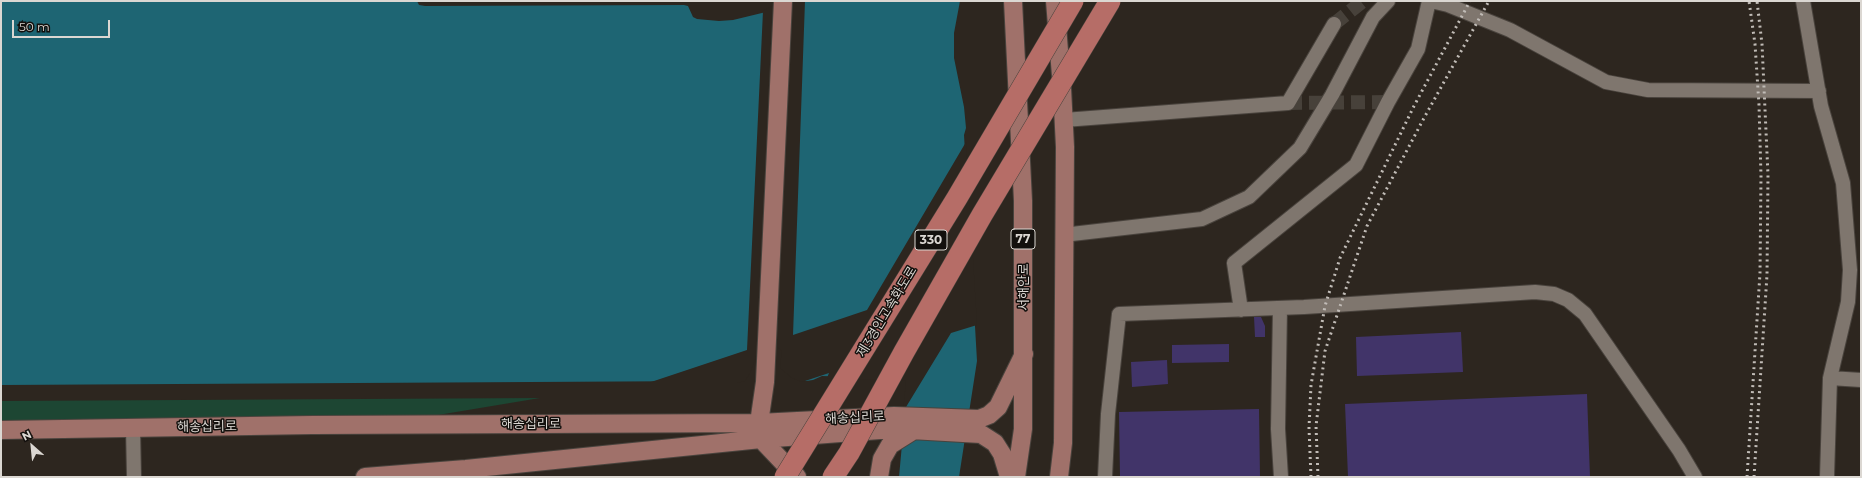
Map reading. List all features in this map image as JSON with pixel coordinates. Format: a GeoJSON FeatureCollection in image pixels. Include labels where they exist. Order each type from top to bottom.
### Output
{"type":"FeatureCollection","features":[{"type":"Feature","properties":{"kind":"highway","name":"제3경인고속화도로"},"geometry":{"type":"LineString","coordinates":[[785,477],[953,205],[1073,1]]}},
{"type":"Feature","properties":{"kind":"highway","name":"330"},"geometry":{"type":"LineString","coordinates":[[833,477],[849,453],[904,352],[982,215],[1110,1]]}},
{"type":"Feature","properties":{"kind":"main road"},"geometry":{"type":"LineString","coordinates":[[783,1],[765,382],[760,431],[797,477]]}},
{"type":"Feature","properties":{"kind":"main road","name":"서해안로"},"geometry":{"type":"LineString","coordinates":[[1013,1],[1023,201],[1024,354],[1022,429],[1016,477]]}},
{"type":"Feature","properties":{"kind":"main road"},"geometry":{"type":"LineString","coordinates":[[1055,1],[1064,120],[1063,442],[1059,477]]}},
{"type":"Feature","properties":{"kind":"main road","name":"해송십리로"},"geometry":{"type":"LineString","coordinates":[[365,477],[466,469],[760,431],[894,416],[979,419],[989,416],[998,407],[1024,354]]}},
{"type":"Feature","properties":{"kind":"main road","name":"해송십리로"},"geometry":{"type":"LineString","coordinates":[[1,430],[320,424],[760,431],[893,429],[981,434],[995,443],[1002,454],[1009,477]]}},
{"type":"Feature","properties":{"kind":"main road"},"geometry":{"type":"LineString","coordinates":[[880,477],[882,459],[890,445],[914,430]]}},
{"type":"Feature","properties":{"kind":"street"},"geometry":{"type":"LineString","coordinates":[[1063,235],[1202,219],[1249,197],[1300,148],[1332,95],[1373,17],[1388,1]]}},
{"type":"Feature","properties":{"kind":"street"},"geometry":{"type":"LineString","coordinates":[[1803,1],[1821,106],[1843,183],[1850,270],[1848,302],[1830,378],[1827,477]]}},
{"type":"Feature","properties":{"kind":"street"},"geometry":{"type":"LineString","coordinates":[[1241,310],[1234,263],[1356,165],[1388,102],[1418,49],[1433,2],[1510,30],[1606,82],[1648,90],[1819,91]]}},
{"type":"Feature","properties":{"kind":"street"},"geometry":{"type":"LineString","coordinates":[[1064,120],[1288,103],[1334,24]]}},
{"type":"Feature","properties":{"kind":"street"},"geometry":{"type":"LineString","coordinates":[[1105,477],[1108,414],[1119,314],[1280,308],[1535,292],[1554,294],[1568,300],[1585,314],[1679,450],[1695,477]]}},
{"type":"Feature","properties":{"kind":"street"},"geometry":{"type":"LineString","coordinates":[[1280,308],[1278,429],[1281,477]]}},
{"type":"Feature","properties":{"kind":"street"},"geometry":{"type":"LineString","coordinates":[[1830,378],[1861,380]]}},
{"type":"Feature","properties":{"kind":"street"},"geometry":{"type":"LineString","coordinates":[[133,428],[134,477]]}},
{"type":"Feature","properties":{"kind":"green space"},"geometry":{"type":"Polygon","coordinates":[[[540,398],[438,415],[1,421],[1,401],[540,398]]]}},
{"type":"Feature","properties":{"kind":"water"},"geometry":{"type":"Polygon","coordinates":[[[1,1],[417,1],[419,5],[425,6],[684,5],[688,6],[693,17],[697,19],[719,21],[733,20],[766,12],[785,1],[960,1],[954,33],[954,58],[964,107],[966,128],[964,135],[977,361],[959,477],[899,477],[908,379],[822,376],[806,381],[800,379],[784,356],[781,347],[767,341],[709,381],[1,385],[1,1]]]}},
{"type":"Feature","properties":{"kind":"pier"},"geometry":{"type":"Polygon","coordinates":[[[781,1],[805,1],[793,335],[867,310],[966,142],[977,325],[951,333],[903,412],[906,381],[827,378],[829,373],[802,382],[792,378],[781,369],[780,364],[782,352],[775,346],[760,346],[750,373],[745,381],[737,383],[648,383],[747,350],[763,11],[781,1]]]}},
{"type":"Feature","properties":{"kind":"building"},"geometry":{"type":"Polygon","coordinates":[[[1254,317],[1261,317],[1265,326],[1265,337],[1255,337],[1254,317]]]}},
{"type":"Feature","properties":{"kind":"building"},"geometry":{"type":"Polygon","coordinates":[[[1461,332],[1463,372],[1357,376],[1356,337],[1461,332]]]}},
{"type":"Feature","properties":{"kind":"building"},"geometry":{"type":"Polygon","coordinates":[[[1229,344],[1229,362],[1172,363],[1172,345],[1229,344]]]}},
{"type":"Feature","properties":{"kind":"building"},"geometry":{"type":"Polygon","coordinates":[[[1167,360],[1168,384],[1132,387],[1131,362],[1167,360]]]}},
{"type":"Feature","properties":{"kind":"building"},"geometry":{"type":"Polygon","coordinates":[[[1587,394],[1590,477],[1348,477],[1345,404],[1587,394]]]}},
{"type":"Feature","properties":{"kind":"building"},"geometry":{"type":"Polygon","coordinates":[[[1259,409],[1260,477],[1120,477],[1119,412],[1259,409]]]}},
{"type":"Feature","properties":{"kind":"tunnel"},"geometry":{"type":"LineString","coordinates":[[1334,24],[1363,1]]}},
{"type":"Feature","properties":{"kind":"tunnel"},"geometry":{"type":"LineString","coordinates":[[1288,103],[1388,102]]}},
{"type":"Feature","properties":{"kind":"railway"},"geometry":{"type":"LineString","coordinates":[[1311,477],[1309,428],[1311,385],[1325,306],[1340,258],[1414,106],[1470,1]]}},
{"type":"Feature","properties":{"kind":"railway"},"geometry":{"type":"LineString","coordinates":[[1318,477],[1316,426],[1325,351],[1367,226],[1424,118],[1489,1]]}},
{"type":"Feature","properties":{"kind":"railway"},"geometry":{"type":"LineString","coordinates":[[1747,477],[1760,273],[1761,176],[1759,105],[1755,44],[1749,1]]}},
{"type":"Feature","properties":{"kind":"railway"},"geometry":{"type":"LineString","coordinates":[[1754,477],[1767,275],[1768,175],[1762,44],[1757,1]]}}]}
